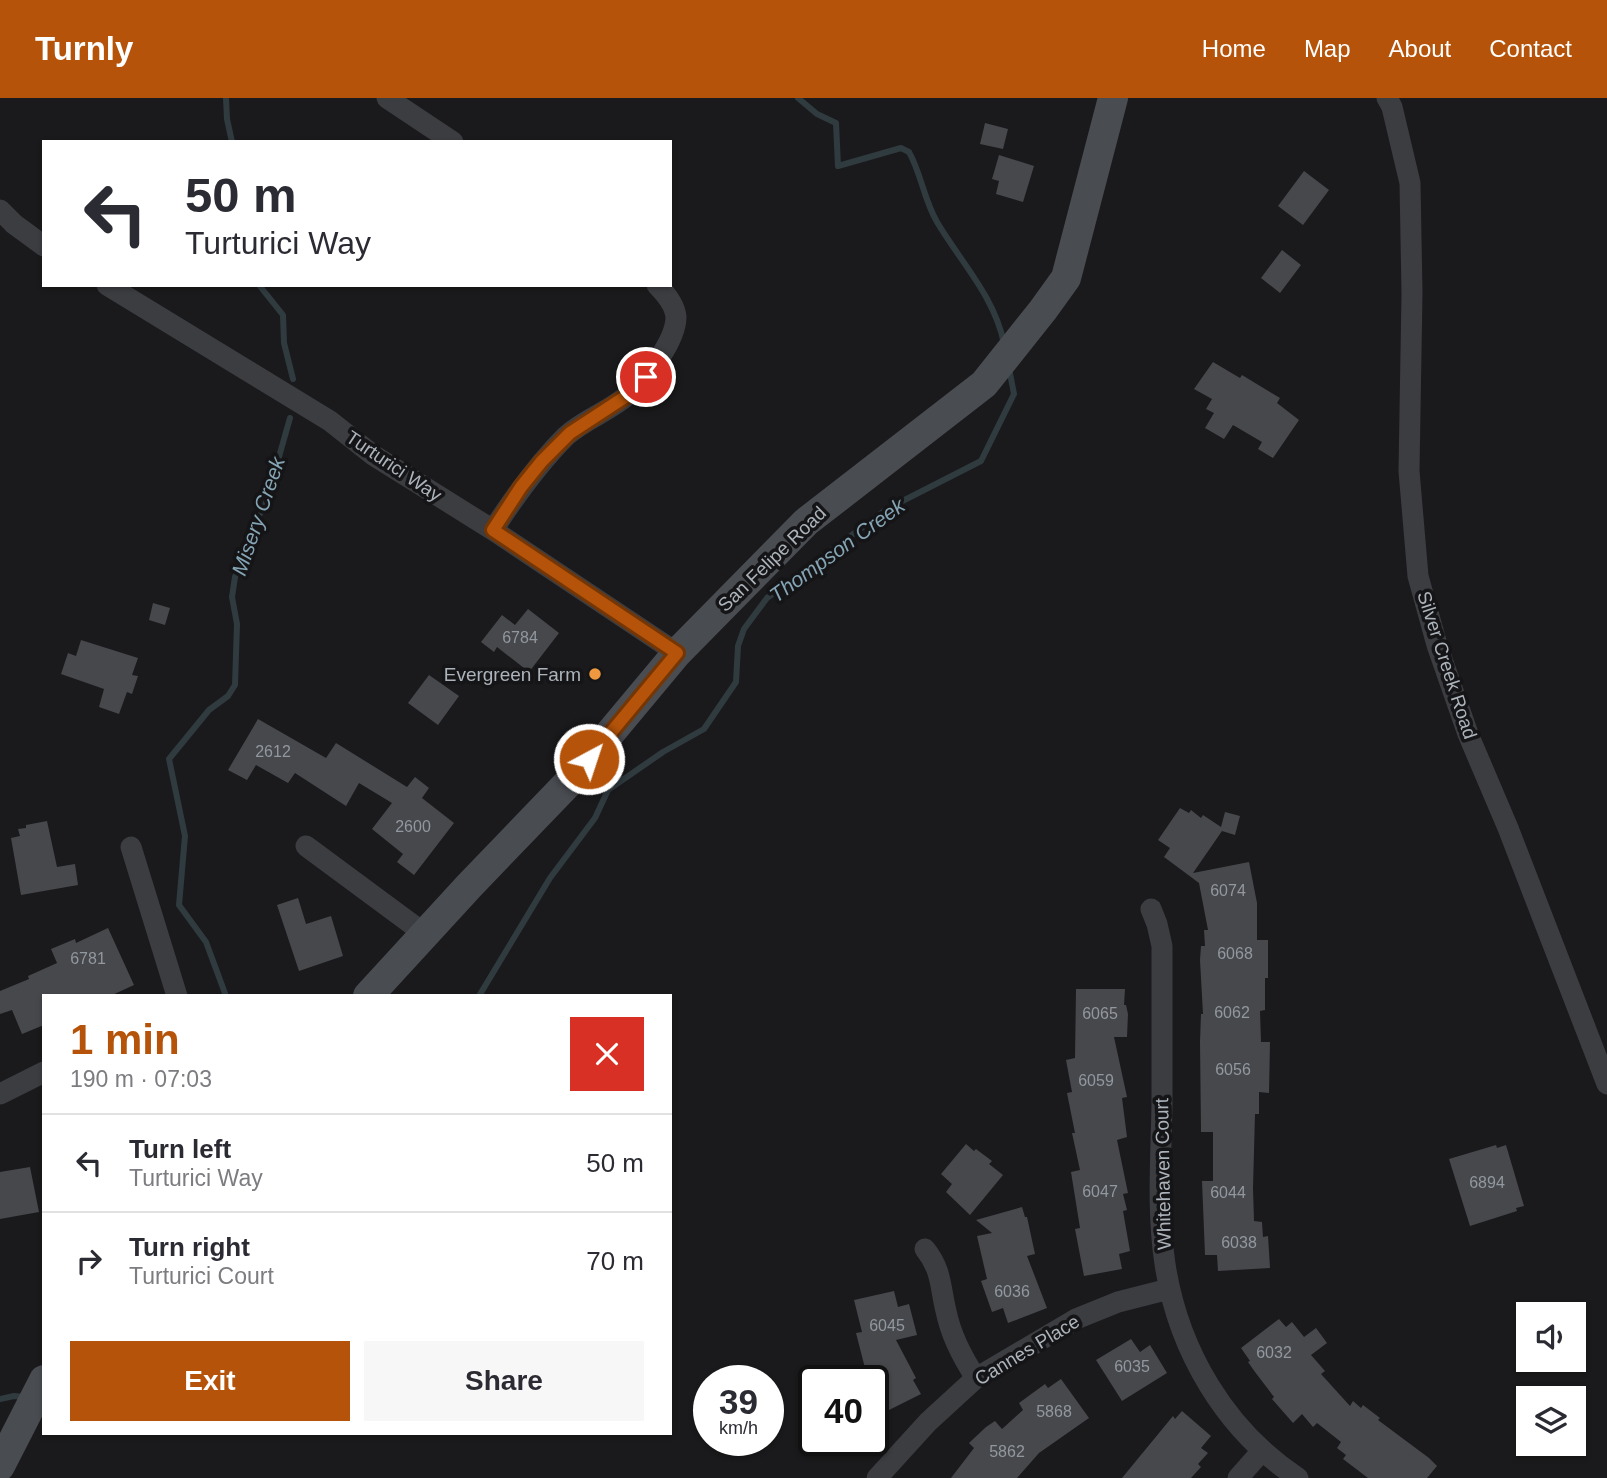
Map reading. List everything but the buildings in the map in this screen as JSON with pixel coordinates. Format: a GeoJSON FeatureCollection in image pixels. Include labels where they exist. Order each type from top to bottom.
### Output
{"type":"FeatureCollection","features":[{"type":"Feature","properties":{"kind":"street"},"geometry":{"type":"LineString","coordinates":[[387,98],[450,140]]}},
{"type":"Feature","properties":{"kind":"street","name":"San Felipe Road"},"geometry":{"type":"LineString","coordinates":[[370,994],[571,780],[677,653],[806,522],[984,384],[1066,278],[1113,98]]}},
{"type":"Feature","properties":{"kind":"street","name":"Silver Creek Road"},"geometry":{"type":"LineString","coordinates":[[1387,98],[1392,107],[1410,183],[1412,293],[1409,471],[1418,576],[1437,645],[1468,734],[1508,828],[1607,1084]]}},
{"type":"Feature","properties":{"kind":"street"},"geometry":{"type":"LineString","coordinates":[[0,209],[14,224],[42,245]]}},
{"type":"Feature","properties":{"kind":"street","name":"Turturici Way"},"geometry":{"type":"LineString","coordinates":[[110,287],[330,421],[373,455],[493,530],[677,653]]}},
{"type":"Feature","properties":{"kind":"street"},"geometry":{"type":"LineString","coordinates":[[493,530],[542,461],[570,433],[628,395],[646,377],[659,358],[673,333],[676,315],[667,295],[659,287]]}},
{"type":"Feature","properties":{"kind":"street"},"geometry":{"type":"LineString","coordinates":[[306,846],[425,934]]}},
{"type":"Feature","properties":{"kind":"street"},"geometry":{"type":"LineString","coordinates":[[131,847],[176,994]]}},
{"type":"Feature","properties":{"kind":"street","name":"Whitehaven Court"},"geometry":{"type":"LineString","coordinates":[[1151,909],[1162,946],[1161,1213],[1169,1289],[1189,1348],[1230,1417],[1261,1452],[1298,1478]]}},
{"type":"Feature","properties":{"kind":"street"},"geometry":{"type":"LineString","coordinates":[[0,1094],[42,1073]]}},
{"type":"Feature","properties":{"kind":"street"},"geometry":{"type":"LineString","coordinates":[[925,1249],[938,1268],[945,1310],[958,1347],[976,1378]]}},
{"type":"Feature","properties":{"kind":"street","name":"Cannes Place"},"geometry":{"type":"LineString","coordinates":[[877,1478],[928,1422],[976,1378],[1076,1318],[1134,1297],[1169,1289]]}},
{"type":"Feature","properties":{"kind":"street"},"geometry":{"type":"LineString","coordinates":[[0,1466],[42,1384]]}},
{"type":"Feature","properties":{"kind":"street"},"geometry":{"type":"LineString","coordinates":[[1238,1478],[1261,1452]]}},
{"type":"Feature","properties":{"kind":"waterway","name":"Misery Creek"},"geometry":{"type":"LineString","coordinates":[[226,98],[232,140]]}},
{"type":"Feature","properties":{"kind":"waterway","name":"Thompson Creek"},"geometry":{"type":"LineString","coordinates":[[798,98],[817,114],[836,123],[838,166],[901,148],[909,152],[933,214],[985,295],[1004,344]]}},
{"type":"Feature","properties":{"kind":"waterway","name":"Misery Creek"},"geometry":{"type":"LineString","coordinates":[[261,287],[283,315],[284,343],[293,379]]}},
{"type":"Feature","properties":{"kind":"waterway","name":"Thompson Creek"},"geometry":{"type":"LineString","coordinates":[[480,994],[550,878],[595,818],[608,790],[663,752],[704,729],[736,682],[738,646],[744,629],[767,598],[887,509],[981,461],[1014,394],[1009,368]]}},
{"type":"Feature","properties":{"kind":"waterway","name":"Misery Creek"},"geometry":{"type":"LineString","coordinates":[[225,994],[206,942],[179,905],[185,836],[169,759],[209,710],[228,696],[235,685],[237,624],[232,597],[235,577],[265,506],[290,418]]}},
{"type":"Feature","properties":{"kind":"waterway","name":"Thompson Creek"},"geometry":{"type":"LineString","coordinates":[[0,1399],[25,1397]]}},
{"type":"Feature","properties":{"kind":"place","name":"Evergreen Farm"},"geometry":{"type":"Point","coordinates":[595,674]}},
{"type":"Feature","properties":{"kind":"route"},"geometry":{"type":"LineString","coordinates":[[589,759],[677,653],[493,530],[542,461],[570,433],[628,395],[646,377]]}}]}
